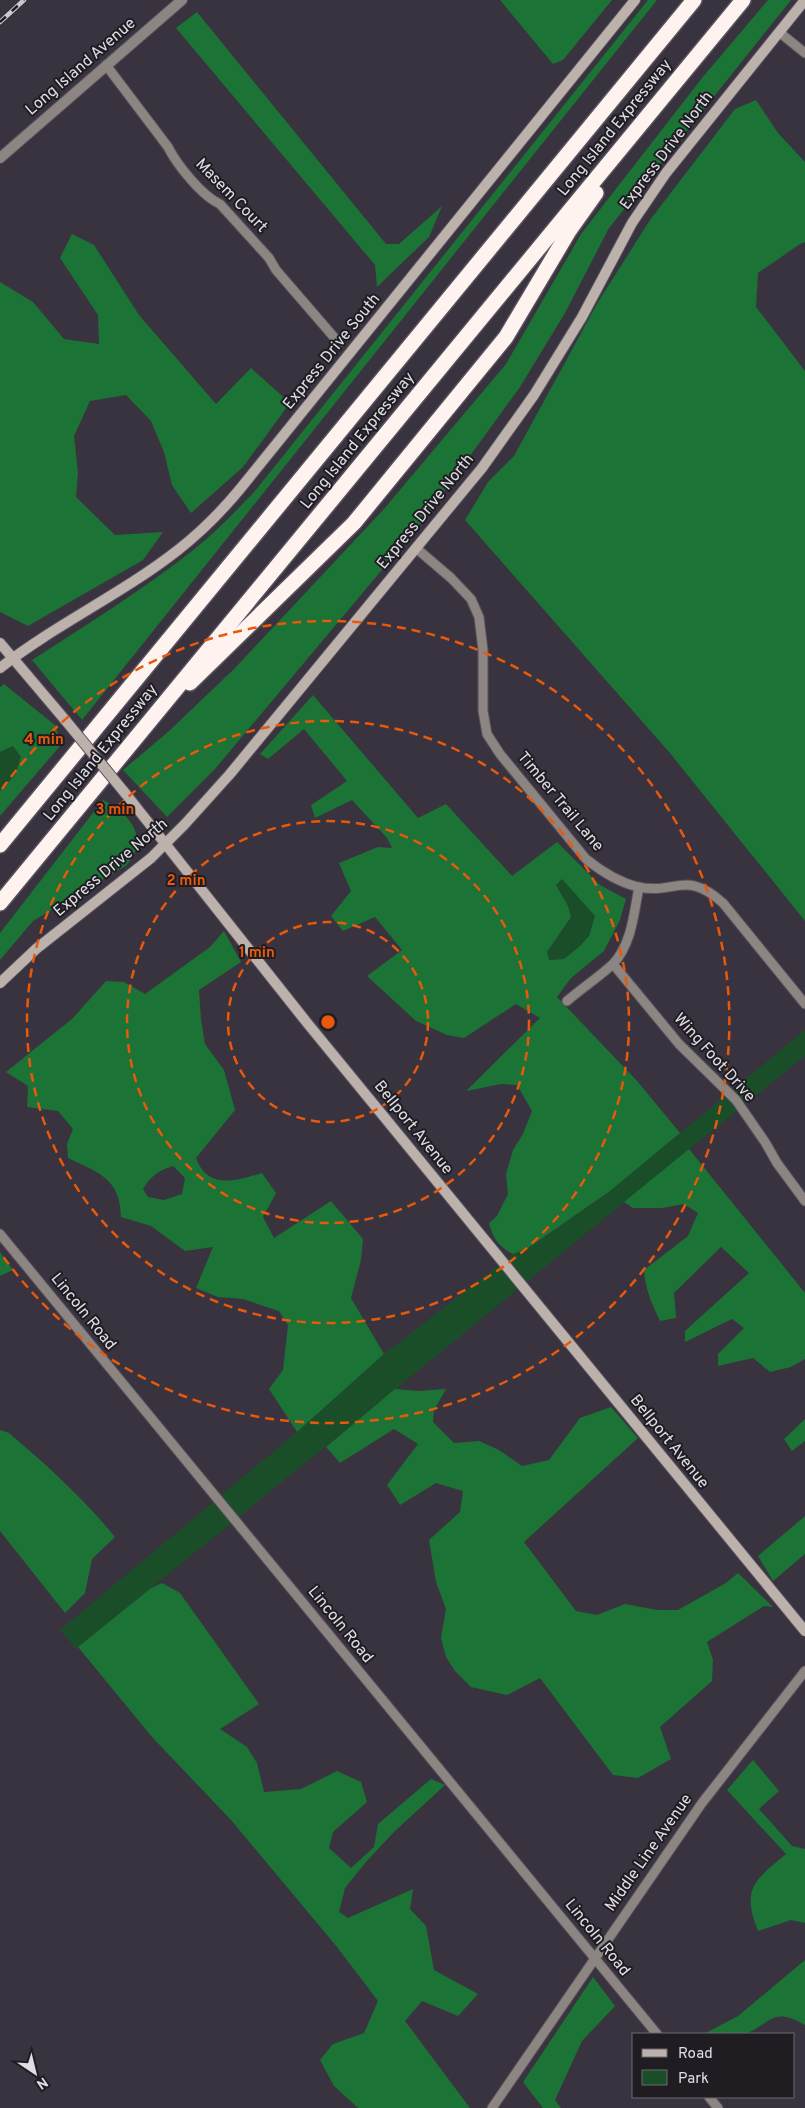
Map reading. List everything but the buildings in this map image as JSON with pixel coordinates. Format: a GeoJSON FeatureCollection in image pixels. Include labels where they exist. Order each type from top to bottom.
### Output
{"type":"FeatureCollection","features":[{"type":"Feature","properties":{"kind":"highway"},"geometry":{"type":"LineString","coordinates":[[604,110],[653,36],[681,0]]}},
{"type":"Feature","properties":{"kind":"highway","name":"Long Island Expressway"},"geometry":{"type":"LineString","coordinates":[[0,845],[694,0]]}},
{"type":"Feature","properties":{"kind":"highway","name":"Long Island Expressway"},"geometry":{"type":"LineString","coordinates":[[0,903],[743,0]]}},
{"type":"Feature","properties":{"kind":"highway"},"geometry":{"type":"LineString","coordinates":[[168,699],[197,679],[266,607],[354,523],[506,337],[564,238],[610,176],[623,147]]}},
{"type":"Feature","properties":{"kind":"main road","name":"Express Drive South"},"geometry":{"type":"LineString","coordinates":[[0,668],[12,658],[164,560],[216,517],[635,0]]}},
{"type":"Feature","properties":{"kind":"main road","name":"Express Drive North"},"geometry":{"type":"LineString","coordinates":[[0,983],[23,960],[166,844],[230,774],[482,468],[534,395],[582,317],[632,224],[666,173],[805,0]]}},
{"type":"Feature","properties":{"kind":"main road","name":"Bellport Avenue"},"geometry":{"type":"LineString","coordinates":[[0,643],[125,793],[308,1024],[805,1631]]}},
{"type":"Feature","properties":{"kind":"street","name":"Long Island Avenue"},"geometry":{"type":"LineString","coordinates":[[0,158],[182,0]]}},
{"type":"Feature","properties":{"kind":"street"},"geometry":{"type":"LineString","coordinates":[[779,32],[805,53]]}},
{"type":"Feature","properties":{"kind":"street","name":"Masem Court"},"geometry":{"type":"LineString","coordinates":[[106,65],[174,157],[210,199],[220,204],[269,258],[276,270],[339,343]]}},
{"type":"Feature","properties":{"kind":"street","name":"Timber Trail Lane"},"geometry":{"type":"LineString","coordinates":[[416,548],[452,578],[470,600],[479,617],[483,650],[483,712],[487,734],[500,754],[586,859],[604,873],[639,887],[696,885],[709,891],[722,903],[805,1004]]}},
{"type":"Feature","properties":{"kind":"street"},"geometry":{"type":"LineString","coordinates":[[567,1001],[613,964],[620,955],[631,930],[639,887]]}},
{"type":"Feature","properties":{"kind":"street","name":"Wing Foot Drive"},"geometry":{"type":"LineString","coordinates":[[613,964],[679,1044],[736,1100],[785,1176],[805,1200]]}},
{"type":"Feature","properties":{"kind":"street","name":"Lincoln Road"},"geometry":{"type":"LineString","coordinates":[[0,1234],[656,2033]]}},
{"type":"Feature","properties":{"kind":"street","name":"Middle Line Avenue"},"geometry":{"type":"LineString","coordinates":[[492,2108],[702,1803],[805,1671]]}},
{"type":"Feature","properties":{"kind":"street"},"geometry":{"type":"LineString","coordinates":[[710,2098],[718,2108]]}},
{"type":"Feature","properties":{"kind":"green space"},"geometry":{"type":"Polygon","coordinates":[[[500,0],[612,0],[563,60],[553,64],[500,0]]]}},
{"type":"Feature","properties":{"kind":"green space"},"geometry":{"type":"Polygon","coordinates":[[[648,0],[657,0],[82,720],[32,660],[173,566],[209,537],[255,491],[648,0]]]}},
{"type":"Feature","properties":{"kind":"green space"},"geometry":{"type":"Polygon","coordinates":[[[768,0],[791,0],[609,228],[565,313],[520,387],[422,522],[215,769],[167,817],[123,770],[169,731],[234,669],[383,510],[506,364],[581,234],[702,78],[768,0]]]}},
{"type":"Feature","properties":{"kind":"green space"},"geometry":{"type":"Polygon","coordinates":[[[197,12],[386,244],[399,244],[442,206],[429,237],[377,287],[375,265],[176,28],[197,12]]]}},
{"type":"Feature","properties":{"kind":"green space"},"geometry":{"type":"Polygon","coordinates":[[[756,100],[778,133],[805,162],[805,242],[758,273],[756,307],[805,371],[805,921],[669,752],[465,520],[488,482],[514,456],[598,302],[650,220],[735,109],[756,100]]]}},
{"type":"Feature","properties":{"kind":"green space"},"geometry":{"type":"Polygon","coordinates":[[[72,234],[94,245],[139,315],[216,404],[251,368],[290,403],[243,467],[191,513],[172,485],[164,452],[151,421],[126,395],[90,401],[74,436],[78,473],[76,497],[115,535],[163,532],[143,560],[28,626],[0,612],[0,282],[33,302],[64,339],[99,344],[98,315],[60,258],[72,234]]]}},
{"type":"Feature","properties":{"kind":"green space"},"geometry":{"type":"Polygon","coordinates":[[[4,684],[56,726],[60,746],[0,816],[0,791],[15,775],[21,757],[13,746],[0,752],[0,687],[4,684]]]}},
{"type":"Feature","properties":{"kind":"green space"},"geometry":{"type":"Polygon","coordinates":[[[313,695],[418,818],[446,804],[512,876],[557,842],[600,885],[626,899],[620,920],[604,951],[571,978],[557,997],[638,1082],[680,1133],[610,1191],[528,1248],[513,1254],[500,1245],[492,1234],[489,1223],[497,1216],[508,1194],[506,1174],[513,1150],[523,1134],[532,1111],[517,1085],[501,1084],[466,1091],[540,1018],[516,1004],[464,1038],[447,1035],[416,1021],[367,976],[402,950],[375,917],[343,931],[331,916],[351,891],[339,863],[378,847],[392,848],[387,838],[352,800],[315,818],[311,805],[347,781],[304,729],[268,759],[260,754],[313,695]],[[562,879],[556,885],[568,906],[571,917],[547,952],[549,960],[564,959],[580,946],[589,936],[595,916],[562,879]]]}},
{"type":"Feature","properties":{"kind":"green space"},"geometry":{"type":"Polygon","coordinates":[[[13,746],[21,757],[15,775],[0,791],[0,752],[13,746]]]}},
{"type":"Feature","properties":{"kind":"green space"},"geometry":{"type":"Polygon","coordinates":[[[103,800],[124,814],[134,828],[137,844],[133,857],[127,865],[33,921],[0,960],[0,933],[103,800]]]}},
{"type":"Feature","properties":{"kind":"green space"},"geometry":{"type":"Polygon","coordinates":[[[562,878],[595,916],[589,936],[580,946],[564,959],[549,960],[547,952],[571,917],[568,906],[556,885],[562,878]]]}},
{"type":"Feature","properties":{"kind":"green space"},"geometry":{"type":"Polygon","coordinates":[[[224,931],[241,962],[199,990],[205,1044],[224,1070],[235,1110],[196,1158],[201,1168],[215,1179],[242,1179],[262,1173],[276,1193],[263,1217],[274,1238],[331,1201],[363,1239],[361,1260],[351,1298],[384,1354],[297,1432],[269,1389],[283,1370],[288,1325],[279,1311],[243,1299],[218,1297],[196,1288],[213,1247],[185,1251],[151,1226],[121,1217],[117,1193],[106,1178],[68,1158],[67,1144],[73,1129],[58,1111],[27,1107],[28,1086],[6,1072],[73,1018],[106,981],[124,982],[145,994],[210,947],[224,931]],[[173,1166],[155,1174],[143,1189],[148,1197],[164,1200],[182,1194],[185,1178],[173,1166]]]}},
{"type":"Feature","properties":{"kind":"green space"},"geometry":{"type":"Polygon","coordinates":[[[805,1030],[805,1056],[76,1649],[60,1630],[297,1432],[384,1354],[513,1254],[528,1248],[610,1191],[805,1030]]]}},
{"type":"Feature","properties":{"kind":"green space"},"geometry":{"type":"Polygon","coordinates":[[[689,1149],[805,1293],[805,1359],[791,1367],[770,1372],[753,1358],[718,1366],[718,1354],[744,1328],[732,1319],[685,1342],[685,1331],[749,1273],[721,1247],[674,1293],[676,1318],[660,1321],[647,1290],[644,1270],[688,1236],[698,1213],[684,1204],[662,1208],[633,1208],[624,1202],[689,1149]]]}},
{"type":"Feature","properties":{"kind":"green space"},"geometry":{"type":"Polygon","coordinates":[[[0,1252],[13,1270],[0,1276],[0,1252]]]}},
{"type":"Feature","properties":{"kind":"green space"},"geometry":{"type":"Polygon","coordinates":[[[395,1389],[418,1391],[446,1389],[434,1410],[433,1422],[454,1443],[479,1441],[499,1450],[522,1466],[549,1460],[580,1418],[611,1407],[638,1438],[524,1542],[576,1611],[597,1615],[625,1604],[657,1610],[678,1610],[726,1583],[738,1573],[773,1607],[764,1606],[707,1642],[713,1660],[712,1681],[660,1727],[671,1759],[638,1778],[613,1775],[540,1678],[507,1695],[471,1687],[455,1671],[446,1657],[441,1638],[446,1609],[436,1582],[429,1540],[460,1512],[463,1491],[436,1483],[400,1505],[387,1485],[418,1444],[394,1429],[340,1463],[326,1447],[395,1389]]]}},
{"type":"Feature","properties":{"kind":"green space"},"geometry":{"type":"Polygon","coordinates":[[[805,1419],[805,1441],[792,1451],[784,1439],[805,1419]]]}},
{"type":"Feature","properties":{"kind":"green space"},"geometry":{"type":"Polygon","coordinates":[[[0,1430],[9,1433],[51,1470],[77,1495],[115,1537],[92,1559],[85,1593],[65,1613],[0,1531],[0,1430]]]}},
{"type":"Feature","properties":{"kind":"green space"},"geometry":{"type":"Polygon","coordinates":[[[805,1516],[805,1554],[773,1581],[758,1556],[805,1516]]]}},
{"type":"Feature","properties":{"kind":"green space"},"geometry":{"type":"Polygon","coordinates":[[[162,1583],[180,1593],[259,1704],[220,1729],[247,1747],[257,1763],[264,1792],[301,1789],[337,1771],[361,1782],[367,1802],[333,1832],[329,1848],[351,1868],[374,1847],[378,1824],[431,1779],[445,1785],[394,1832],[366,1862],[345,1888],[339,1912],[348,1918],[413,1889],[410,1909],[426,1926],[434,1970],[478,1994],[458,2016],[422,2001],[405,2021],[470,2108],[358,2108],[334,2086],[320,2060],[333,2044],[364,2033],[378,2001],[337,1947],[231,1820],[152,1737],[78,1647],[151,1588],[162,1583]]]}},
{"type":"Feature","properties":{"kind":"green space"},"geometry":{"type":"Polygon","coordinates":[[[753,1760],[779,1791],[759,1809],[792,1846],[805,1849],[805,1923],[791,1920],[758,1931],[753,1916],[751,1895],[754,1886],[766,1871],[786,1854],[727,1790],[753,1760]]]}},
{"type":"Feature","properties":{"kind":"green space"},"geometry":{"type":"Polygon","coordinates":[[[805,1960],[805,2025],[794,2019],[778,2017],[746,2033],[706,2033],[738,2016],[805,1960]]]}},
{"type":"Feature","properties":{"kind":"green space"},"geometry":{"type":"Polygon","coordinates":[[[593,1977],[615,2006],[582,2041],[555,2100],[561,2108],[543,2108],[523,2082],[593,1977]]]}},
{"type":"Feature","properties":{"kind":"railway"},"geometry":{"type":"LineString","coordinates":[[0,22],[24,0]]}}]}
